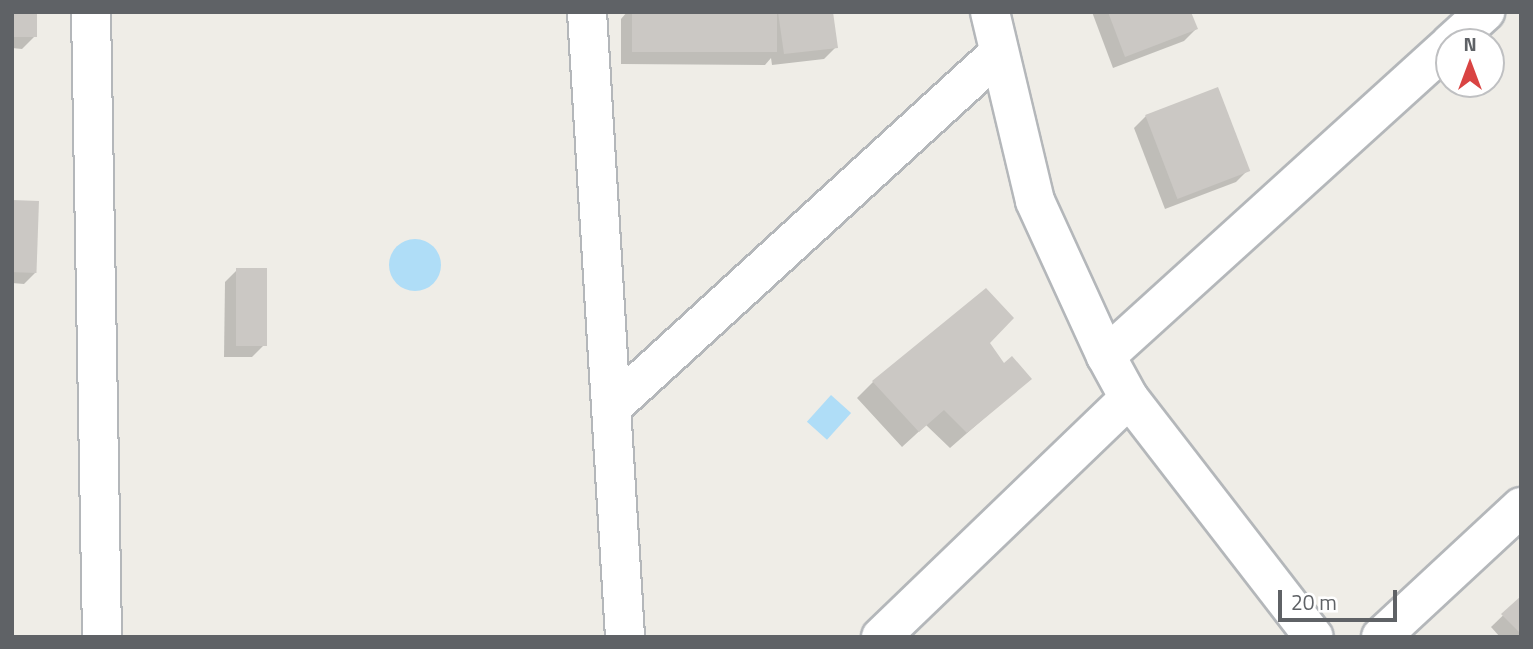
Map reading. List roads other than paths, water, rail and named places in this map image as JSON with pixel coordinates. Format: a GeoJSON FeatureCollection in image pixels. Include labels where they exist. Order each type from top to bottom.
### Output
{"type":"FeatureCollection","features":[{"type":"Feature","properties":{"kind":"street"},"geometry":{"type":"LineString","coordinates":[[91,12],[102,637]]}},
{"type":"Feature","properties":{"kind":"street"},"geometry":{"type":"LineString","coordinates":[[587,12],[625,637]]}},
{"type":"Feature","properties":{"kind":"street"},"geometry":{"type":"LineString","coordinates":[[990,12],[1035,201],[1106,356],[1129,398],[1314,637]]}},
{"type":"Feature","properties":{"kind":"street"},"geometry":{"type":"LineString","coordinates":[[1467,28],[1485,12]]}},
{"type":"Feature","properties":{"kind":"street"},"geometry":{"type":"LineString","coordinates":[[612,407],[998,54]]}},
{"type":"Feature","properties":{"kind":"street"},"geometry":{"type":"LineString","coordinates":[[1106,356],[1435,58]]}},
{"type":"Feature","properties":{"kind":"street"},"geometry":{"type":"LineString","coordinates":[[881,637],[1129,398]]}},
{"type":"Feature","properties":{"kind":"street"},"geometry":{"type":"LineString","coordinates":[[1381,637],[1521,507]]}},
{"type":"Feature","properties":{"kind":"water"},"geometry":{"type":"Polygon","coordinates":[[[415,239],[434,246],[441,265],[434,284],[415,291],[396,284],[389,265],[396,246],[415,239]]]}},
{"type":"Feature","properties":{"kind":"water"},"geometry":{"type":"Polygon","coordinates":[[[831,395],[851,413],[827,440],[807,422],[831,395]]]}}]}
